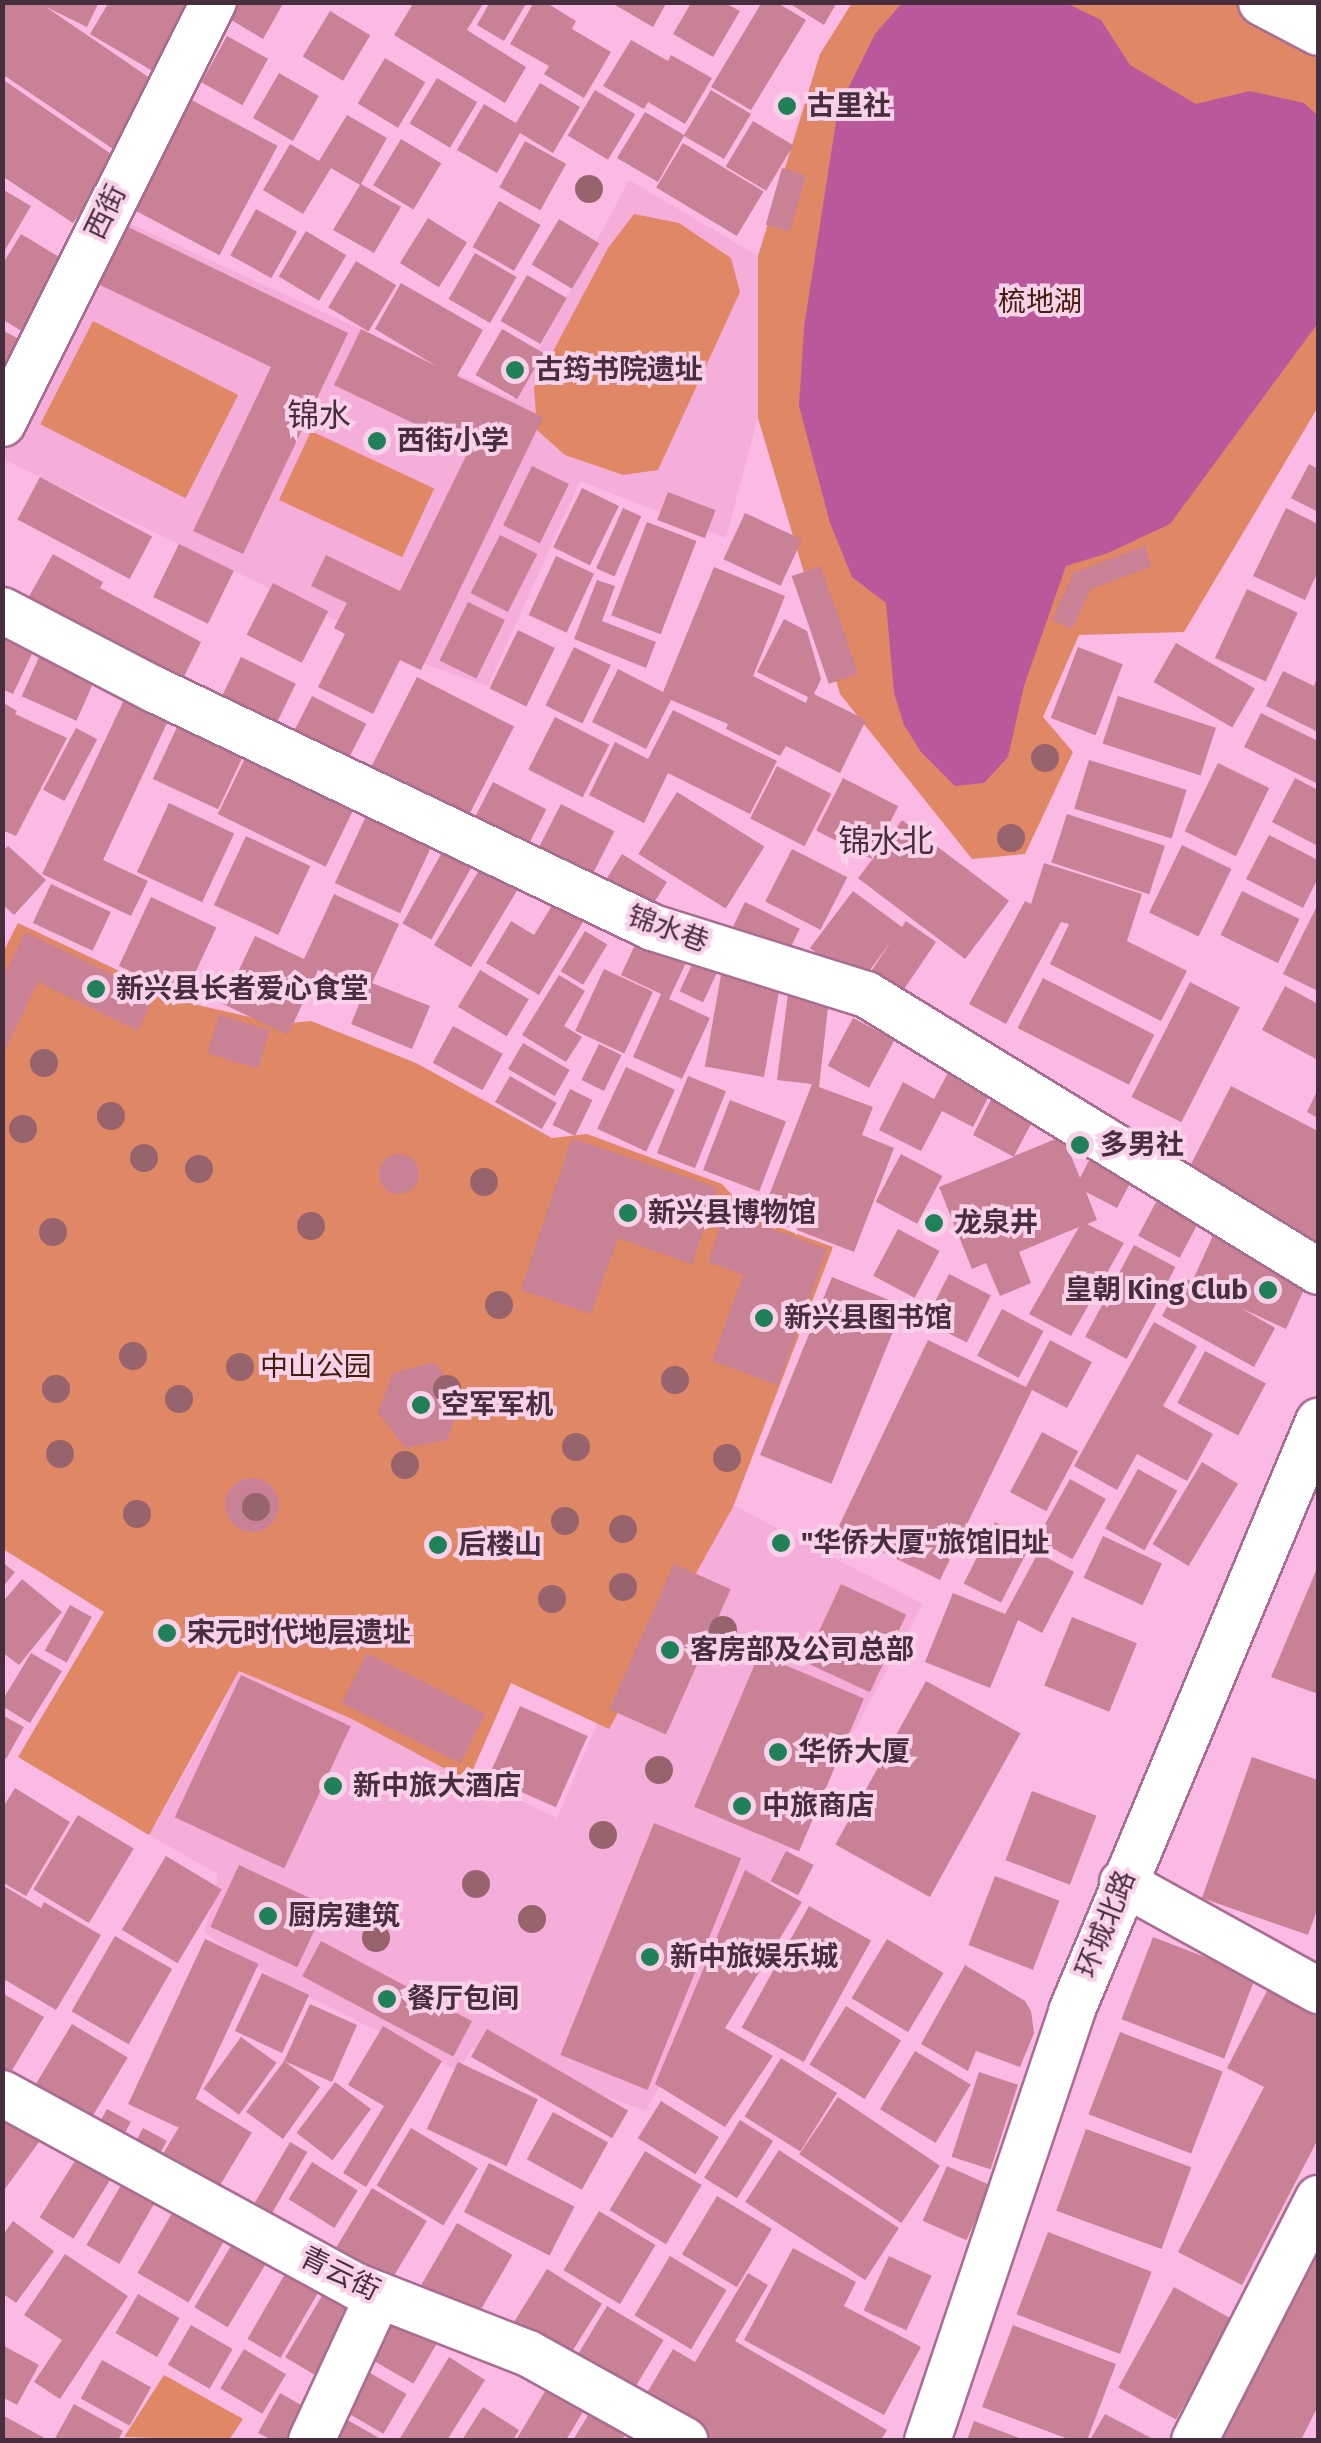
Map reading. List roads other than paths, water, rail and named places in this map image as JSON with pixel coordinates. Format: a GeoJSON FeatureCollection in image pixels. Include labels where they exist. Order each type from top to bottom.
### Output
{"type":"FeatureCollection","features":[{"type":"Feature","properties":{"kind":"street","name":"西街"},"geometry":{"type":"LineString","coordinates":[[2,422],[213,2]]}},
{"type":"Feature","properties":{"kind":"street"},"geometry":{"type":"LineString","coordinates":[[1261,2],[1318,32]]}},
{"type":"Feature","properties":{"kind":"street","name":"锦水巷"},"geometry":{"type":"LineString","coordinates":[[2,610],[154,688],[652,927],[866,994],[1318,1271]]}},
{"type":"Feature","properties":{"kind":"street","name":"环城北路"},"geometry":{"type":"LineString","coordinates":[[927,2440],[1071,2011],[1318,1421]]}},
{"type":"Feature","properties":{"kind":"street"},"geometry":{"type":"LineString","coordinates":[[1122,1882],[1318,1990]]}},
{"type":"Feature","properties":{"kind":"street","name":"青云街"},"geometry":{"type":"LineString","coordinates":[[2,2093],[378,2295],[528,2353],[684,2440]]}},
{"type":"Feature","properties":{"kind":"street"},"geometry":{"type":"LineString","coordinates":[[1194,2440],[1318,2198]]}},
{"type":"Feature","properties":{"kind":"street"},"geometry":{"type":"LineString","coordinates":[[311,2440],[378,2295]]}},
{"type":"Feature","properties":{"kind":"place","name":"古里社"},"geometry":{"type":"Point","coordinates":[787,106]}},
{"type":"Feature","properties":{"kind":"place","name":"古筠书院遗址"},"geometry":{"type":"Point","coordinates":[515,370]}},
{"type":"Feature","properties":{"kind":"place","name":"西街小学"},"geometry":{"type":"Point","coordinates":[377,441]}},
{"type":"Feature","properties":{"kind":"place","name":"新兴县长者爱心食堂"},"geometry":{"type":"Point","coordinates":[96,989]}},
{"type":"Feature","properties":{"kind":"place","name":"多男社"},"geometry":{"type":"Point","coordinates":[1080,1145]}},
{"type":"Feature","properties":{"kind":"place","name":"新兴县博物馆"},"geometry":{"type":"Point","coordinates":[628,1213]}},
{"type":"Feature","properties":{"kind":"place","name":"龙泉井"},"geometry":{"type":"Point","coordinates":[934,1223]}},
{"type":"Feature","properties":{"kind":"place","name":"皇朝 King Club"},"geometry":{"type":"Point","coordinates":[1268,1290]}},
{"type":"Feature","properties":{"kind":"place","name":"新兴县图书馆"},"geometry":{"type":"Point","coordinates":[764,1318]}},
{"type":"Feature","properties":{"kind":"place","name":"空军军机"},"geometry":{"type":"Point","coordinates":[421,1405]}},
{"type":"Feature","properties":{"kind":"place","name":"\"华侨大厦\"旅馆旧址"},"geometry":{"type":"Point","coordinates":[781,1543]}},
{"type":"Feature","properties":{"kind":"place","name":"后楼山"},"geometry":{"type":"Point","coordinates":[438,1545]}},
{"type":"Feature","properties":{"kind":"place","name":"宋元时代地层遗址"},"geometry":{"type":"Point","coordinates":[167,1633]}},
{"type":"Feature","properties":{"kind":"place","name":"客房部及公司总部"},"geometry":{"type":"Point","coordinates":[670,1650]}},
{"type":"Feature","properties":{"kind":"place","name":"华侨大厦"},"geometry":{"type":"Point","coordinates":[778,1752]}},
{"type":"Feature","properties":{"kind":"place","name":"新中旅大酒店"},"geometry":{"type":"Point","coordinates":[333,1786]}},
{"type":"Feature","properties":{"kind":"place","name":"中旅商店"},"geometry":{"type":"Point","coordinates":[742,1806]}},
{"type":"Feature","properties":{"kind":"place","name":"厨房建筑"},"geometry":{"type":"Point","coordinates":[268,1916]}},
{"type":"Feature","properties":{"kind":"place","name":"新中旅娱乐城"},"geometry":{"type":"Point","coordinates":[650,1957]}},
{"type":"Feature","properties":{"kind":"place","name":"餐厅包间"},"geometry":{"type":"Point","coordinates":[387,1999]}},
{"type":"Feature","properties":{"kind":"district","name":"锦水"},"geometry":{"type":"Point","coordinates":[319,415]}},
{"type":"Feature","properties":{"kind":"district","name":"锦水北"},"geometry":{"type":"Point","coordinates":[886,841]}},
{"type":"Feature","properties":{"kind":"park label","name":"梳地湖"},"geometry":{"type":"Point","coordinates":[1040,302]}},
{"type":"Feature","properties":{"kind":"park label","name":"中山公园"},"geometry":{"type":"Point","coordinates":[316,1367]}}]}
